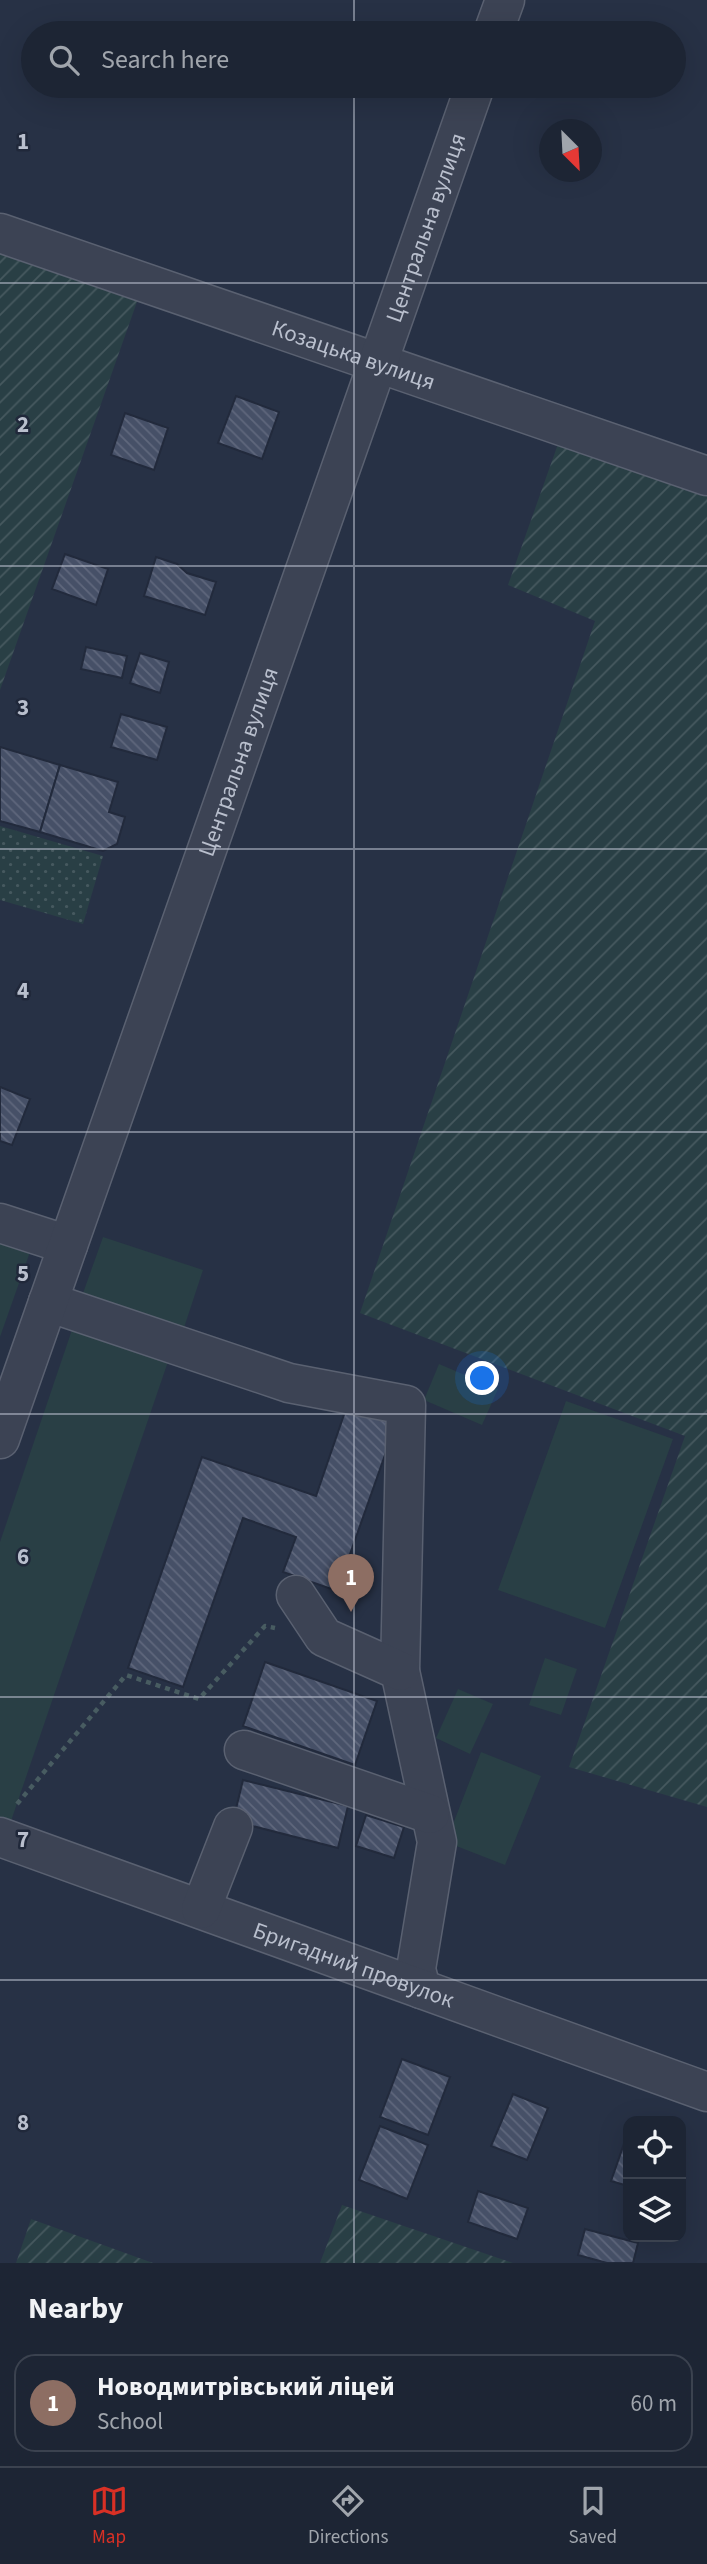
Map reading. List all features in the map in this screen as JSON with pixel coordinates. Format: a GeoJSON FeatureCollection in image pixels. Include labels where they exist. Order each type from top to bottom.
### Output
{"type":"FeatureCollection","features":[{"type":"Feature","properties":{"kind":"street"},"geometry":{"type":"LineString","coordinates":[[498,21],[505,0]]}},
{"type":"Feature","properties":{"kind":"street","name":"Центральна вулиця"},"geometry":{"type":"LineString","coordinates":[[0,1439],[471,98]]}},
{"type":"Feature","properties":{"kind":"street","name":"Козацька вулиця"},"geometry":{"type":"LineString","coordinates":[[0,233],[707,476]]}},
{"type":"Feature","properties":{"kind":"street"},"geometry":{"type":"LineString","coordinates":[[0,1223],[68,1245]]}},
{"type":"Feature","properties":{"kind":"street"},"geometry":{"type":"LineString","coordinates":[[48,1302],[289,1383],[406,1405],[400,1671],[437,1842],[416,1969],[421,1989]]}},
{"type":"Feature","properties":{"kind":"street"},"geometry":{"type":"LineString","coordinates":[[296,1595],[324,1637],[400,1671]]}},
{"type":"Feature","properties":{"kind":"street"},"geometry":{"type":"LineString","coordinates":[[244,1750],[430,1814]]}},
{"type":"Feature","properties":{"kind":"street","name":"Бригадний провулок"},"geometry":{"type":"LineString","coordinates":[[5,1822],[201,1909],[707,2092]]}},
{"type":"Feature","properties":{"kind":"street"},"geometry":{"type":"LineString","coordinates":[[201,1909],[233,1827]]}},
{"type":"Feature","properties":{"kind":"path"},"geometry":{"type":"LineString","coordinates":[[5,1822],[126,1675],[199,1699],[265,1626],[324,1637]]}},
{"type":"Feature","properties":{"kind":"green space"},"geometry":{"type":"Polygon","coordinates":[[[0,253],[138,299],[0,690],[0,253]]]}},
{"type":"Feature","properties":{"kind":"green space"},"geometry":{"type":"Polygon","coordinates":[[[564,427],[707,476],[707,1807],[569,1767],[685,1436],[360,1313],[595,621],[508,585],[564,427]]]}},
{"type":"Feature","properties":{"kind":"green space"},"geometry":{"type":"Polygon","coordinates":[[[0,826],[103,856],[83,924],[0,900],[0,826]]]}},
{"type":"Feature","properties":{"kind":"green space"},"geometry":{"type":"Polygon","coordinates":[[[0,1223],[36,1235],[0,1337],[0,1223]]]}},
{"type":"Feature","properties":{"kind":"green space"},"geometry":{"type":"Polygon","coordinates":[[[103,1237],[203,1270],[179,1343],[77,1310],[103,1237]]]}},
{"type":"Feature","properties":{"kind":"green space"},"geometry":{"type":"Polygon","coordinates":[[[77,1315],[173,1347],[10,1824],[0,1821],[0,1542],[77,1315]]]}},
{"type":"Feature","properties":{"kind":"green space"},"geometry":{"type":"Polygon","coordinates":[[[439,1364],[498,1389],[482,1425],[424,1400],[439,1364]]]}},
{"type":"Feature","properties":{"kind":"green space"},"geometry":{"type":"Polygon","coordinates":[[[566,1401],[673,1439],[605,1628],[498,1590],[566,1401]]]}},
{"type":"Feature","properties":{"kind":"green space"},"geometry":{"type":"Polygon","coordinates":[[[545,1658],[577,1669],[561,1715],[529,1705],[545,1658]]]}},
{"type":"Feature","properties":{"kind":"green space"},"geometry":{"type":"Polygon","coordinates":[[[458,1689],[493,1704],[470,1754],[436,1738],[458,1689]]]}},
{"type":"Feature","properties":{"kind":"green space"},"geometry":{"type":"Polygon","coordinates":[[[481,1752],[541,1776],[505,1865],[446,1842],[481,1752]]]}},
{"type":"Feature","properties":{"kind":"green space"},"geometry":{"type":"Polygon","coordinates":[[[342,2205],[513,2263],[320,2263],[342,2205]]]}},
{"type":"Feature","properties":{"kind":"green space"},"geometry":{"type":"Polygon","coordinates":[[[31,2219],[153,2263],[16,2263],[31,2219]]]}},
{"type":"Feature","properties":{"kind":"building"},"geometry":{"type":"Polygon","coordinates":[[[236,396],[279,412],[262,459],[218,443],[236,396]]]}},
{"type":"Feature","properties":{"kind":"building"},"geometry":{"type":"Polygon","coordinates":[[[125,413],[168,428],[154,470],[111,455],[125,413]]]}},
{"type":"Feature","properties":{"kind":"building"},"geometry":{"type":"Polygon","coordinates":[[[65,554],[108,569],[96,605],[52,589],[65,554]]]}},
{"type":"Feature","properties":{"kind":"building"},"geometry":{"type":"Polygon","coordinates":[[[156,557],[177,564],[187,573],[216,582],[205,615],[144,596],[156,557]]]}},
{"type":"Feature","properties":{"kind":"building"},"geometry":{"type":"Polygon","coordinates":[[[86,647],[127,656],[122,678],[81,669],[86,647]]]}},
{"type":"Feature","properties":{"kind":"building"},"geometry":{"type":"Polygon","coordinates":[[[140,653],[169,662],[160,693],[130,683],[140,653]]]}},
{"type":"Feature","properties":{"kind":"building"},"geometry":{"type":"Polygon","coordinates":[[[121,714],[167,727],[157,760],[111,747],[121,714]]]}},
{"type":"Feature","properties":{"kind":"building"},"geometry":{"type":"Polygon","coordinates":[[[0,747],[60,765],[40,832],[0,821],[0,747]]]}},
{"type":"Feature","properties":{"kind":"building"},"geometry":{"type":"Polygon","coordinates":[[[60,765],[118,782],[109,812],[125,817],[117,844],[103,851],[40,832],[60,765]]]}},
{"type":"Feature","properties":{"kind":"building"},"geometry":{"type":"Polygon","coordinates":[[[0,1087],[30,1099],[12,1145],[0,1141],[0,1087]]]}},
{"type":"Feature","properties":{"kind":"building"},"geometry":{"type":"Polygon","coordinates":[[[348,1403],[397,1421],[337,1591],[283,1572],[296,1537],[243,1518],[183,1687],[128,1668],[202,1457],[316,1496],[348,1403]]]}},
{"type":"Feature","properties":{"kind":"building"},"geometry":{"type":"Polygon","coordinates":[[[265,1662],[377,1701],[355,1765],[243,1726],[265,1662]]]}},
{"type":"Feature","properties":{"kind":"building"},"geometry":{"type":"Polygon","coordinates":[[[243,1780],[348,1806],[338,1848],[233,1821],[243,1780]]]}},
{"type":"Feature","properties":{"kind":"building"},"geometry":{"type":"Polygon","coordinates":[[[366,1815],[404,1827],[394,1858],[356,1846],[366,1815]]]}},
{"type":"Feature","properties":{"kind":"building"},"geometry":{"type":"Polygon","coordinates":[[[402,2059],[450,2077],[428,2135],[380,2117],[402,2059]]]}},
{"type":"Feature","properties":{"kind":"building"},"geometry":{"type":"Polygon","coordinates":[[[513,2094],[548,2108],[527,2160],[491,2146],[513,2094]]]}},
{"type":"Feature","properties":{"kind":"building"},"geometry":{"type":"Polygon","coordinates":[[[380,2126],[428,2145],[407,2199],[359,2180],[380,2126]]]}},
{"type":"Feature","properties":{"kind":"building"},"geometry":{"type":"Polygon","coordinates":[[[623,2147],[623,2185],[611,2181],[623,2147]]]}},
{"type":"Feature","properties":{"kind":"building"},"geometry":{"type":"Polygon","coordinates":[[[478,2191],[528,2208],[517,2239],[468,2222],[478,2191]]]}},
{"type":"Feature","properties":{"kind":"building"},"geometry":{"type":"Polygon","coordinates":[[[585,2229],[623,2239],[623,2242],[638,2243],[633,2263],[607,2263],[578,2255],[585,2229]]]}},
{"type":"Feature","properties":{"kind":"place","name":"Новодмитрівський ліцей"},"geometry":{"type":"Point","coordinates":[351,1612]}}]}
